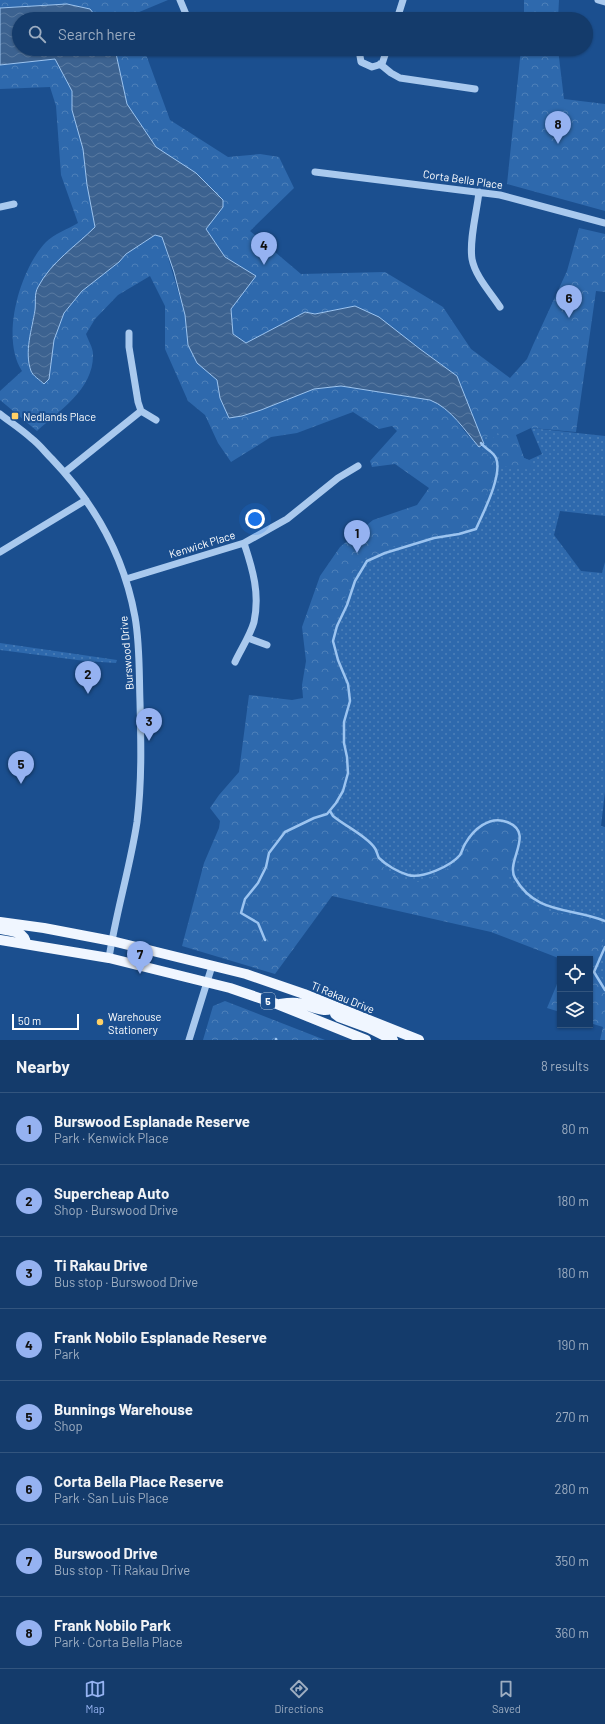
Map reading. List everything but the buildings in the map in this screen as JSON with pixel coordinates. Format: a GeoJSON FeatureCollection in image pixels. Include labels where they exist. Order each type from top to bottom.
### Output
{"type":"FeatureCollection","features":[{"type":"Feature","properties":{"kind":"main road","name":"Ti Rakau Drive"},"geometry":{"type":"LineString","coordinates":[[0,922],[44,928],[112,941],[252,976],[419,1040]]}},
{"type":"Feature","properties":{"kind":"main road"},"geometry":{"type":"LineString","coordinates":[[0,929],[21,934],[24,937],[26,944]]}},
{"type":"Feature","properties":{"kind":"main road","name":"5"},"geometry":{"type":"LineString","coordinates":[[0,940],[109,958],[230,988],[277,1004],[366,1040]]}},
{"type":"Feature","properties":{"kind":"main road"},"geometry":{"type":"LineString","coordinates":[[277,1004],[297,1003],[324,1010],[330,1010],[334,1007],[335,1014],[339,1017],[369,1028],[393,1040]]}},
{"type":"Feature","properties":{"kind":"street"},"geometry":{"type":"LineString","coordinates":[[180,0],[185,12]]}},
{"type":"Feature","properties":{"kind":"street"},"geometry":{"type":"LineString","coordinates":[[399,12],[403,0]]}},
{"type":"Feature","properties":{"kind":"street"},"geometry":{"type":"LineString","coordinates":[[598,0],[605,2]]}},
{"type":"Feature","properties":{"kind":"street"},"geometry":{"type":"LineString","coordinates":[[361,56],[361,62],[372,66],[382,64],[385,56]]}},
{"type":"Feature","properties":{"kind":"street"},"geometry":{"type":"LineString","coordinates":[[380,64],[400,78],[475,89]]}},
{"type":"Feature","properties":{"kind":"street","name":"Corta Bella Place"},"geometry":{"type":"LineString","coordinates":[[315,172],[500,195],[605,223]]}},
{"type":"Feature","properties":{"kind":"street"},"geometry":{"type":"LineString","coordinates":[[480,192],[472,243],[472,259],[476,270],[500,307]]}},
{"type":"Feature","properties":{"kind":"street"},"geometry":{"type":"LineString","coordinates":[[0,207],[14,204]]}},
{"type":"Feature","properties":{"kind":"street"},"geometry":{"type":"LineString","coordinates":[[129,333],[129,347],[138,402],[141,411],[156,420]]}},
{"type":"Feature","properties":{"kind":"street"},"geometry":{"type":"LineString","coordinates":[[65,472],[141,411]]}},
{"type":"Feature","properties":{"kind":"street","name":"Burswood Drive"},"geometry":{"type":"LineString","coordinates":[[0,414],[32,438],[65,472],[86,500],[108,537],[126,579],[133,611],[137,640],[142,763],[134,839],[109,958]]}},
{"type":"Feature","properties":{"kind":"street","name":"Kenwick Place"},"geometry":{"type":"LineString","coordinates":[[126,579],[244,543],[287,519],[338,478],[358,466]]}},
{"type":"Feature","properties":{"kind":"street"},"geometry":{"type":"LineString","coordinates":[[0,552],[86,500]]}},
{"type":"Feature","properties":{"kind":"street"},"geometry":{"type":"LineString","coordinates":[[235,662],[254,623],[257,587],[244,543]]}},
{"type":"Feature","properties":{"kind":"street"},"geometry":{"type":"LineString","coordinates":[[248,638],[267,645]]}},
{"type":"Feature","properties":{"kind":"street"},"geometry":{"type":"LineString","coordinates":[[189,1040],[212,966]]}},
{"type":"Feature","properties":{"kind":"green space"},"geometry":{"type":"Polygon","coordinates":[[[0,0],[168,0],[139,12],[92,12],[90,9],[67,4],[0,8],[0,0]]]}},
{"type":"Feature","properties":{"kind":"green space"},"geometry":{"type":"Polygon","coordinates":[[[524,0],[559,0],[558,12],[524,12],[524,0]]]}},
{"type":"Feature","properties":{"kind":"green space"},"geometry":{"type":"Polygon","coordinates":[[[117,56],[147,56],[170,120],[228,157],[260,154],[279,157],[294,188],[250,231],[301,274],[385,272],[443,307],[471,349],[510,378],[527,359],[567,271],[579,228],[605,234],[605,292],[596,291],[576,432],[531,428],[516,435],[524,458],[529,460],[533,470],[501,466],[498,452],[482,442],[499,435],[498,433],[480,439],[457,376],[355,306],[315,314],[305,312],[246,343],[233,334],[231,309],[255,276],[225,257],[206,229],[223,207],[196,173],[156,147],[127,104],[117,56]]]}},
{"type":"Feature","properties":{"kind":"green space"},"geometry":{"type":"Polygon","coordinates":[[[520,56],[559,56],[564,99],[605,104],[605,211],[507,184],[520,56]]]}},
{"type":"Feature","properties":{"kind":"green space"},"geometry":{"type":"Polygon","coordinates":[[[55,59],[72,91],[72,110],[83,149],[87,185],[95,227],[35,298],[35,309],[30,331],[49,379],[54,340],[64,313],[82,291],[119,262],[126,254],[155,235],[162,237],[185,315],[188,345],[210,374],[217,380],[220,398],[261,410],[314,389],[341,386],[431,400],[438,403],[454,417],[466,433],[489,456],[495,466],[494,479],[487,493],[479,518],[473,527],[463,531],[402,543],[363,559],[355,573],[331,635],[330,646],[333,661],[345,684],[347,699],[347,708],[342,721],[340,748],[345,769],[344,782],[334,803],[328,811],[322,815],[324,817],[329,816],[369,845],[381,865],[393,873],[414,882],[422,881],[434,876],[459,860],[481,828],[505,822],[516,831],[518,835],[509,878],[517,889],[531,902],[542,908],[601,922],[605,925],[604,938],[596,970],[605,983],[605,1040],[600,1040],[603,1027],[593,1024],[593,956],[557,956],[557,957],[491,932],[332,896],[275,974],[182,946],[204,863],[219,828],[220,821],[210,808],[239,772],[249,695],[292,700],[303,698],[302,685],[306,661],[302,627],[320,576],[340,547],[373,520],[417,505],[429,488],[395,464],[372,467],[370,461],[397,431],[392,426],[379,429],[353,412],[297,433],[271,437],[231,462],[218,443],[205,415],[188,401],[165,349],[165,306],[150,276],[118,295],[95,319],[86,334],[93,352],[92,366],[88,378],[74,398],[37,431],[0,400],[0,391],[22,371],[16,357],[13,341],[13,323],[21,286],[28,269],[37,254],[49,239],[78,223],[61,175],[56,106],[50,87],[0,89],[0,65],[55,59]]]}},
{"type":"Feature","properties":{"kind":"green space"},"geometry":{"type":"Polygon","coordinates":[[[531,428],[605,436],[605,516],[560,511],[554,535],[581,571],[602,573],[605,562],[605,792],[601,826],[605,827],[605,1018],[593,971],[593,956],[584,956],[467,892],[361,878],[215,920],[322,739],[334,578],[412,516],[484,444],[478,430],[515,435],[524,458],[529,460],[542,454],[531,428]]]}},
{"type":"Feature","properties":{"kind":"green space"},"geometry":{"type":"Polygon","coordinates":[[[0,643],[117,660],[116,663],[85,661],[0,650],[0,643]]]}},
{"type":"Feature","properties":{"kind":"green space"},"geometry":{"type":"Polygon","coordinates":[[[557,984],[557,1011],[547,1008],[557,984]]]}},
{"type":"Feature","properties":{"kind":"green space"},"geometry":{"type":"Polygon","coordinates":[[[225,1001],[325,1040],[203,1040],[213,1006],[225,1001]]]}},
{"type":"Feature","properties":{"kind":"water"},"geometry":{"type":"Polygon","coordinates":[[[67,4],[90,9],[92,12],[12,12],[12,56],[117,56],[127,104],[156,147],[196,173],[223,200],[223,207],[206,229],[225,257],[256,276],[231,309],[233,334],[246,343],[305,312],[315,314],[355,306],[379,317],[457,376],[484,444],[479,447],[445,408],[430,400],[341,386],[314,389],[261,410],[242,416],[229,418],[220,398],[217,380],[197,363],[188,345],[185,315],[174,272],[162,237],[155,235],[126,254],[119,262],[82,291],[64,313],[54,340],[49,379],[44,384],[33,375],[29,364],[28,348],[37,290],[43,278],[57,262],[95,227],[87,185],[83,149],[72,110],[72,91],[55,59],[0,65],[0,8],[67,4]]]}},
{"type":"Feature","properties":{"kind":"waterway"},"geometry":{"type":"LineString","coordinates":[[265,940],[258,923],[241,913],[245,899],[258,883],[266,867],[269,853],[285,832],[314,818],[327,814],[343,791],[348,773],[344,743],[344,722],[350,701],[348,684],[338,660],[333,641],[337,626],[347,605],[355,581],[367,561],[385,553],[434,538],[459,534],[476,529],[495,484],[497,474],[495,456],[481,443]]}},
{"type":"Feature","properties":{"kind":"waterway"},"geometry":{"type":"LineString","coordinates":[[330,811],[333,816],[370,843],[375,848],[379,858],[385,863],[400,872],[414,876],[436,871],[456,859],[460,855],[468,839],[482,825],[488,822],[500,820],[507,822],[515,827],[519,833],[520,840],[513,871],[515,878],[524,890],[533,898],[544,904],[605,921]]}},
{"type":"Feature","properties":{"kind":"waterway"},"geometry":{"type":"LineString","coordinates":[[605,947],[594,972],[605,990]]}},
{"type":"Feature","properties":{"kind":"place","name":"Frank Nobilo Park"},"geometry":{"type":"Point","coordinates":[558,144]}},
{"type":"Feature","properties":{"kind":"place","name":"Frank Nobilo Esplanade Reserve"},"geometry":{"type":"Point","coordinates":[264,265]}},
{"type":"Feature","properties":{"kind":"place","name":"Corta Bella Place Reserve"},"geometry":{"type":"Point","coordinates":[569,318]}},
{"type":"Feature","properties":{"kind":"place","name":"Nedlands Place"},"geometry":{"type":"Point","coordinates":[15,416]}},
{"type":"Feature","properties":{"kind":"place","name":"Burswood Esplanade Reserve"},"geometry":{"type":"Point","coordinates":[357,553]}},
{"type":"Feature","properties":{"kind":"place","name":"Supercheap Auto"},"geometry":{"type":"Point","coordinates":[88,694]}},
{"type":"Feature","properties":{"kind":"place","name":"Ti Rakau Drive"},"geometry":{"type":"Point","coordinates":[149,741]}},
{"type":"Feature","properties":{"kind":"place","name":"Bunnings Warehouse"},"geometry":{"type":"Point","coordinates":[21,784]}},
{"type":"Feature","properties":{"kind":"place","name":"Burswood Drive"},"geometry":{"type":"Point","coordinates":[140,974]}},
{"type":"Feature","properties":{"kind":"place","name":"Warehouse Stationery"},"geometry":{"type":"Point","coordinates":[100,1022]}}]}
